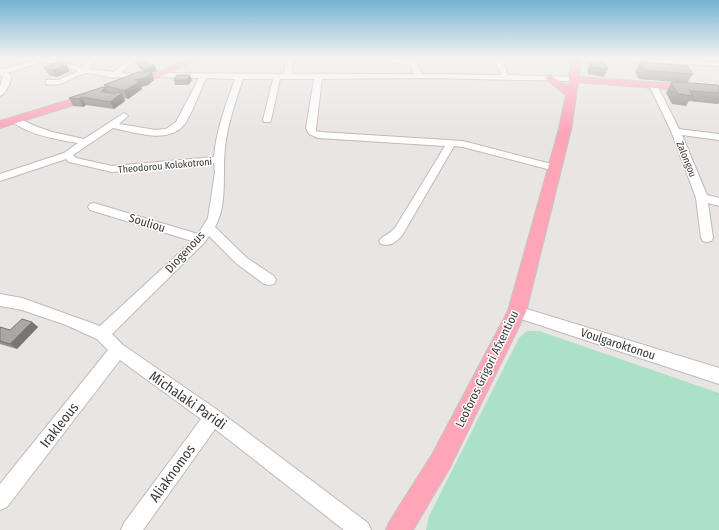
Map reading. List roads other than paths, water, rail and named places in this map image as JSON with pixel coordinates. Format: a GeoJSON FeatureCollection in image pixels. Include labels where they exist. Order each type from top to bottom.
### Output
{"type":"FeatureCollection","features":[{"type":"Feature","properties":{"kind":"main road"},"geometry":{"type":"LineString","coordinates":[[123,85],[129,83]]}},
{"type":"Feature","properties":{"kind":"main road"},"geometry":{"type":"LineString","coordinates":[[562,83],[572,87],[653,85],[719,90]]}},
{"type":"Feature","properties":{"kind":"main road","name":"Leoforos Grigori Afxentiou"},"geometry":{"type":"LineString","coordinates":[[399,530],[442,461],[517,312],[565,129],[573,83]]}},
{"type":"Feature","properties":{"kind":"main road"},"geometry":{"type":"LineString","coordinates":[[0,125],[103,93]]}},
{"type":"Feature","properties":{"kind":"street"},"geometry":{"type":"LineString","coordinates":[[0,94],[6,83]]}},
{"type":"Feature","properties":{"kind":"street"},"geometry":{"type":"LineString","coordinates":[[112,125],[156,133],[169,131],[180,124],[200,83]]}},
{"type":"Feature","properties":{"kind":"street","name":"Diogenous"},"geometry":{"type":"LineString","coordinates":[[102,334],[201,239],[214,218],[220,172],[220,146],[232,99],[238,83]]}},
{"type":"Feature","properties":{"kind":"street"},"geometry":{"type":"LineString","coordinates":[[267,120],[277,83]]}},
{"type":"Feature","properties":{"kind":"street"},"geometry":{"type":"LineString","coordinates":[[317,83],[311,128],[314,134],[325,137],[463,144],[555,168]]}},
{"type":"Feature","properties":{"kind":"street"},"geometry":{"type":"LineString","coordinates":[[562,83],[572,87]]}},
{"type":"Feature","properties":{"kind":"street","name":"Zalongou"},"geometry":{"type":"LineString","coordinates":[[653,85],[676,131],[702,198],[707,238]]}},
{"type":"Feature","properties":{"kind":"street"},"geometry":{"type":"LineString","coordinates":[[0,178],[67,155],[124,116]]}},
{"type":"Feature","properties":{"kind":"street"},"geometry":{"type":"LineString","coordinates":[[15,120],[27,127],[48,134],[85,142]]}},
{"type":"Feature","properties":{"kind":"street"},"geometry":{"type":"LineString","coordinates":[[676,131],[719,137]]}},
{"type":"Feature","properties":{"kind":"street"},"geometry":{"type":"LineString","coordinates":[[385,241],[394,237],[399,231],[451,143]]}},
{"type":"Feature","properties":{"kind":"street","name":"Theodorou Kolokotroni"},"geometry":{"type":"LineString","coordinates":[[67,155],[73,160],[112,170],[219,160]]}},
{"type":"Feature","properties":{"kind":"street"},"geometry":{"type":"LineString","coordinates":[[702,198],[719,202]]}},
{"type":"Feature","properties":{"kind":"street","name":"Souliou"},"geometry":{"type":"LineString","coordinates":[[94,207],[201,239]]}},
{"type":"Feature","properties":{"kind":"street"},"geometry":{"type":"LineString","coordinates":[[208,227],[242,261],[269,280]]}},
{"type":"Feature","properties":{"kind":"street","name":"Michalaki Paridi"},"geometry":{"type":"LineString","coordinates":[[0,300],[22,304],[71,321],[102,334],[118,350],[213,417],[361,530]]}},
{"type":"Feature","properties":{"kind":"street","name":"Voulgaroktonou"},"geometry":{"type":"LineString","coordinates":[[517,312],[719,376]]}},
{"type":"Feature","properties":{"kind":"street","name":"Irakleous"},"geometry":{"type":"LineString","coordinates":[[0,500],[118,350]]}},
{"type":"Feature","properties":{"kind":"street","name":"Aliaknomos"},"geometry":{"type":"LineString","coordinates":[[131,530],[213,417]]}}]}
